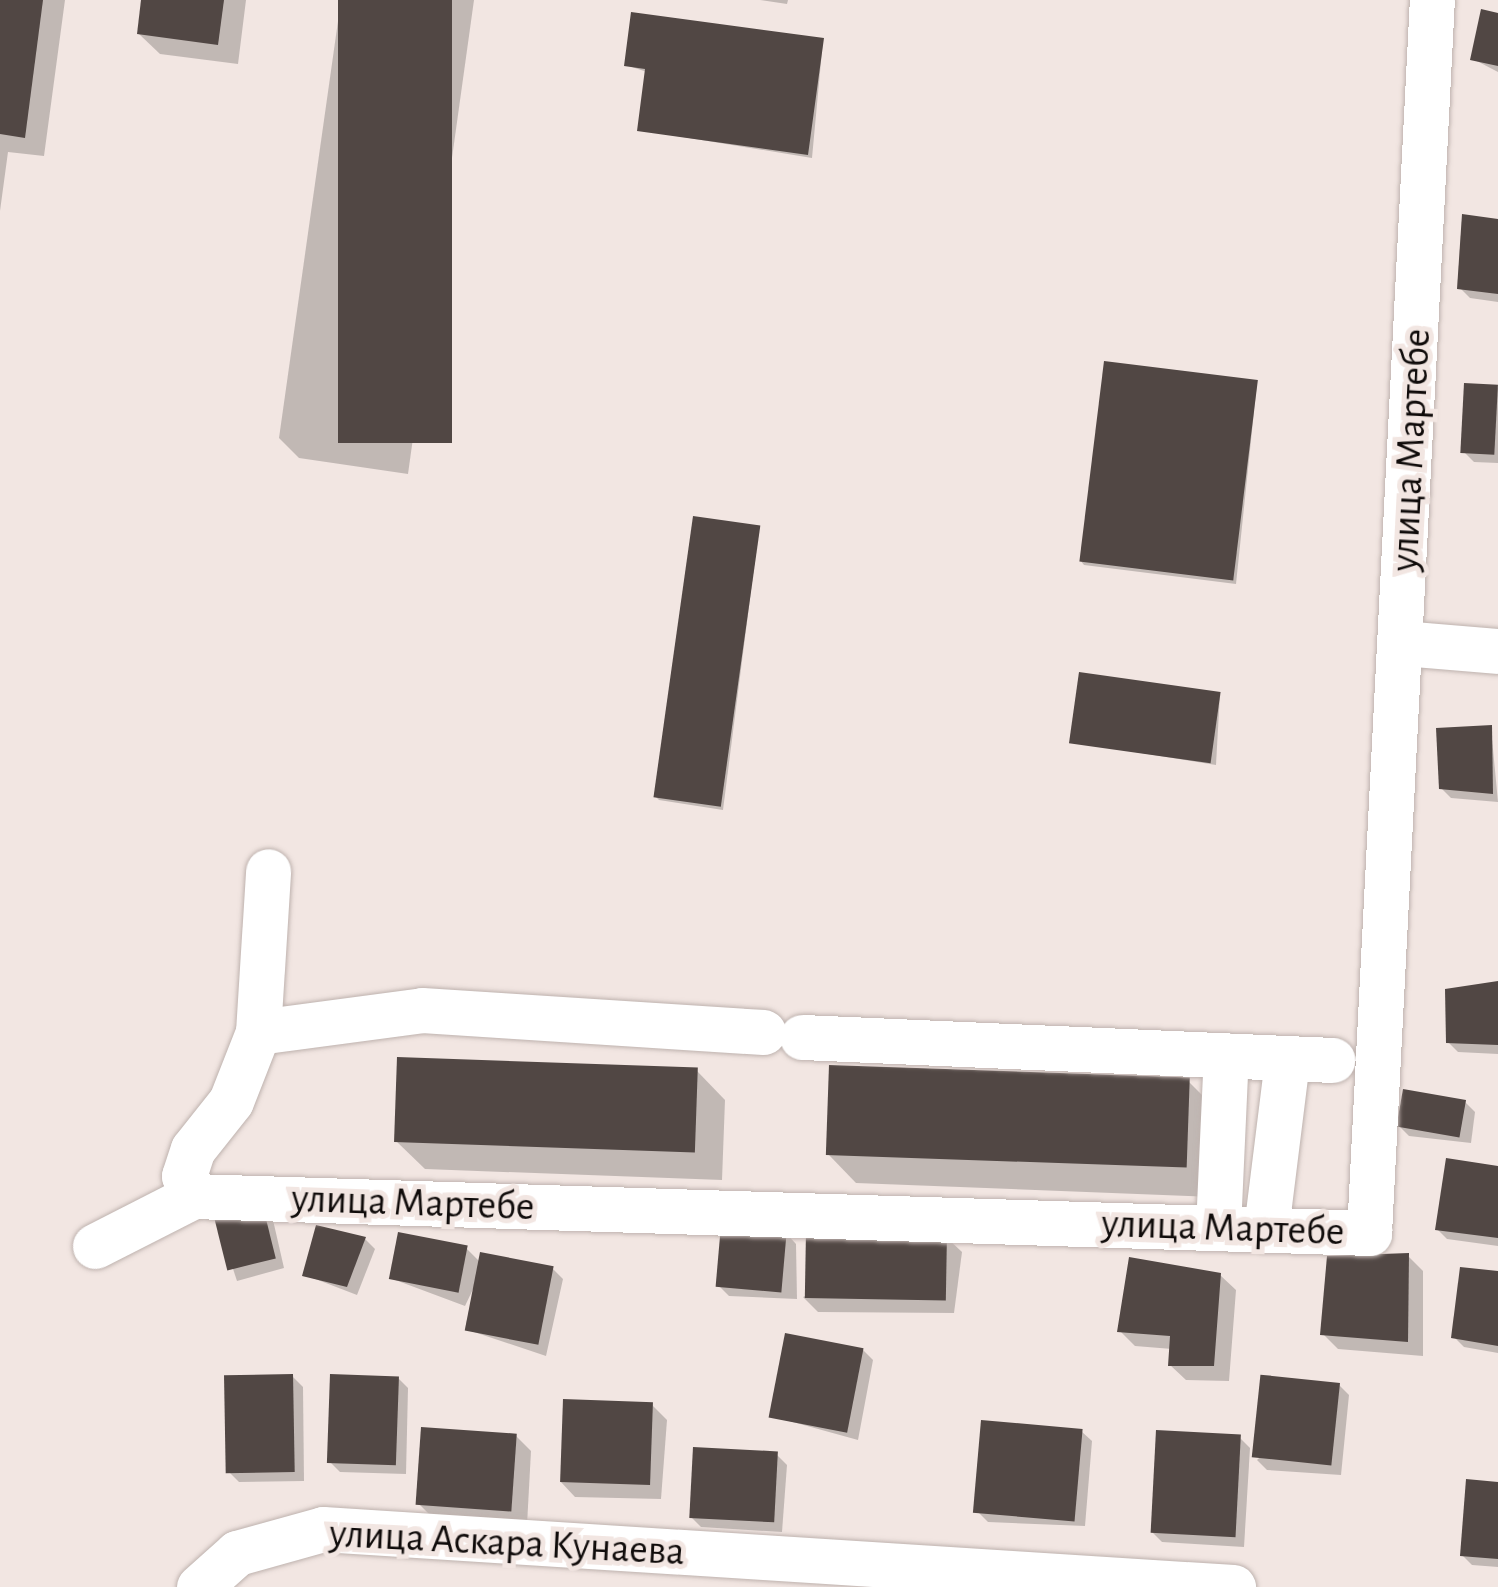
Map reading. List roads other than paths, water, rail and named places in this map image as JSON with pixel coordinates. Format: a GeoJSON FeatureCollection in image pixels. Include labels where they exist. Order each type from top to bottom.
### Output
{"type":"FeatureCollection","features":[{"type":"Feature","properties":{"kind":"street","name":"улица Мартебе"},"geometry":{"type":"LineString","coordinates":[[95,1246],[193,1196],[1370,1233],[1432,0]]}},
{"type":"Feature","properties":{"kind":"street"},"geometry":{"type":"LineString","coordinates":[[1402,642],[1498,651]]}},
{"type":"Feature","properties":{"kind":"street"},"geometry":{"type":"LineString","coordinates":[[193,1196],[184,1176],[193,1149],[231,1101],[258,1032],[268,871]]}},
{"type":"Feature","properties":{"kind":"street"},"geometry":{"type":"LineString","coordinates":[[258,1032],[422,1010],[783,1035],[1333,1060]]}},
{"type":"Feature","properties":{"kind":"street"},"geometry":{"type":"LineString","coordinates":[[1218,1228],[1226,1055]]}},
{"type":"Feature","properties":{"kind":"street"},"geometry":{"type":"LineString","coordinates":[[1266,1230],[1288,1060]]}},
{"type":"Feature","properties":{"kind":"street","name":"улица Аскара Кунаева"},"geometry":{"type":"LineString","coordinates":[[204,1581],[237,1553],[322,1529],[1233,1587]]}}]}
